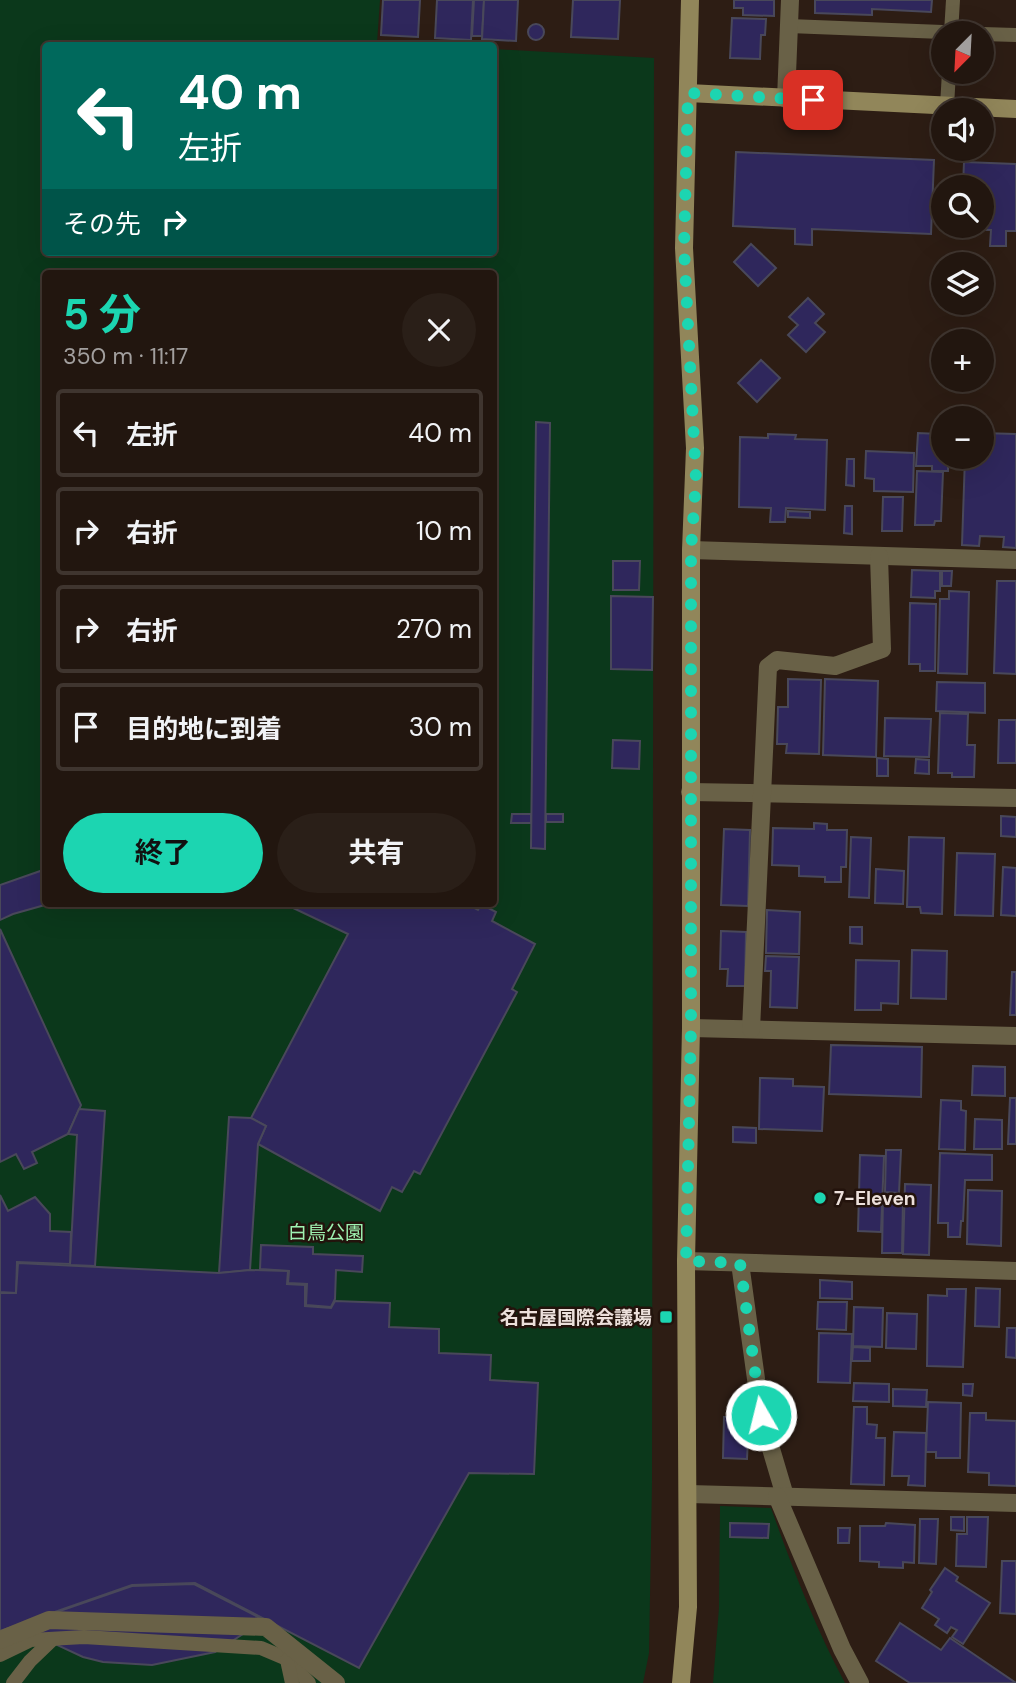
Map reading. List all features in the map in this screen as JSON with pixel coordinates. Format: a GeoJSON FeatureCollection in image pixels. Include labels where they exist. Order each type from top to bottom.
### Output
{"type":"FeatureCollection","features":[{"type":"Feature","properties":{"kind":"street"},"geometry":{"type":"LineString","coordinates":[[681,1683],[688,1608],[686,1261],[691,1028],[691,550],[696,480],[684,248],[690,0]]}},
{"type":"Feature","properties":{"kind":"street"},"geometry":{"type":"LineString","coordinates":[[786,99],[790,0]]}},
{"type":"Feature","properties":{"kind":"street"},"geometry":{"type":"LineString","coordinates":[[688,93],[931,105]]}},
{"type":"Feature","properties":{"kind":"street"},"geometry":{"type":"LineString","coordinates":[[994,108],[1016,109]]}},
{"type":"Feature","properties":{"kind":"street"},"geometry":{"type":"LineString","coordinates":[[691,550],[1016,560]]}},
{"type":"Feature","properties":{"kind":"street"},"geometry":{"type":"LineString","coordinates":[[751,1029],[768,667],[777,660],[835,666],[882,649],[879,556]]}},
{"type":"Feature","properties":{"kind":"street"},"geometry":{"type":"LineString","coordinates":[[690,792],[1016,799]]}},
{"type":"Feature","properties":{"kind":"street"},"geometry":{"type":"LineString","coordinates":[[691,1028],[1016,1035]]}},
{"type":"Feature","properties":{"kind":"street"},"geometry":{"type":"LineString","coordinates":[[686,1261],[1016,1271]]}},
{"type":"Feature","properties":{"kind":"street"},"geometry":{"type":"LineString","coordinates":[[740,1263],[761,1415],[781,1496],[842,1649],[860,1683]]}},
{"type":"Feature","properties":{"kind":"street"},"geometry":{"type":"LineString","coordinates":[[689,1494],[1016,1503]]}},
{"type":"Feature","properties":{"kind":"street"},"geometry":{"type":"LineString","coordinates":[[0,1640],[49,1620],[265,1627],[336,1683]]}},
{"type":"Feature","properties":{"kind":"lane"},"geometry":{"type":"LineString","coordinates":[[952,21],[953,0]]}},
{"type":"Feature","properties":{"kind":"lane"},"geometry":{"type":"LineString","coordinates":[[789,26],[931,32]]}},
{"type":"Feature","properties":{"kind":"lane"},"geometry":{"type":"LineString","coordinates":[[994,34],[1016,35]]}},
{"type":"Feature","properties":{"kind":"lane"},"geometry":{"type":"LineString","coordinates":[[0,1655],[31,1640],[84,1637],[261,1648],[287,1659],[309,1683]]}},
{"type":"Feature","properties":{"kind":"lane"},"geometry":{"type":"LineString","coordinates":[[13,1683],[30,1661],[53,1639]]}},
{"type":"Feature","properties":{"kind":"lane"},"geometry":{"type":"LineString","coordinates":[[287,1659],[292,1683]]}},
{"type":"Feature","properties":{"kind":"green space","name":"白鳥公園"},"geometry":{"type":"Polygon","coordinates":[[[0,0],[380,0],[377,42],[42,42],[42,256],[497,256],[497,49],[654,58],[652,1483],[649,1653],[643,1683],[0,1683],[0,0]]]}},
{"type":"Feature","properties":{"kind":"green space"},"geometry":{"type":"Polygon","coordinates":[[[720,1506],[771,1508],[805,1597],[845,1683],[713,1683],[719,1608],[720,1506]]]}},
{"type":"Feature","properties":{"kind":"building"},"geometry":{"type":"Polygon","coordinates":[[[383,0],[420,0],[418,37],[381,35],[383,0]]]}},
{"type":"Feature","properties":{"kind":"building"},"geometry":{"type":"Polygon","coordinates":[[[437,0],[473,0],[471,40],[435,38],[437,0]]]}},
{"type":"Feature","properties":{"kind":"building"},"geometry":{"type":"Polygon","coordinates":[[[474,0],[484,0],[482,36],[472,36],[474,0]]]}},
{"type":"Feature","properties":{"kind":"building"},"geometry":{"type":"Polygon","coordinates":[[[484,0],[518,0],[516,41],[482,39],[484,0]]]}},
{"type":"Feature","properties":{"kind":"building"},"geometry":{"type":"Polygon","coordinates":[[[573,0],[620,0],[618,39],[571,37],[573,0]]]}},
{"type":"Feature","properties":{"kind":"building"},"geometry":{"type":"Polygon","coordinates":[[[734,0],[774,0],[774,16],[743,15],[743,8],[734,8],[734,0]]]}},
{"type":"Feature","properties":{"kind":"building"},"geometry":{"type":"Polygon","coordinates":[[[815,0],[932,0],[931,12],[872,9],[872,15],[815,13],[815,0]]]}},
{"type":"Feature","properties":{"kind":"building"},"geometry":{"type":"Polygon","coordinates":[[[732,18],[766,19],[765,35],[761,35],[760,59],[730,58],[732,18]]]}},
{"type":"Feature","properties":{"kind":"building"},"geometry":{"type":"Polygon","coordinates":[[[533,24],[539,24],[544,32],[542,38],[533,40],[528,35],[528,29],[533,24]]]}},
{"type":"Feature","properties":{"kind":"building"},"geometry":{"type":"Polygon","coordinates":[[[736,152],[934,161],[933,175],[931,175],[931,234],[812,229],[812,245],[795,244],[795,229],[733,226],[736,152]]]}},
{"type":"Feature","properties":{"kind":"building"},"geometry":{"type":"Polygon","coordinates":[[[964,162],[1016,164],[1016,231],[1006,231],[1006,246],[990,246],[990,238],[994,238],[994,175],[963,175],[964,162]]]}},
{"type":"Feature","properties":{"kind":"building"},"geometry":{"type":"Polygon","coordinates":[[[751,244],[776,268],[758,286],[734,262],[751,244]]]}},
{"type":"Feature","properties":{"kind":"building"},"geometry":{"type":"Polygon","coordinates":[[[808,298],[824,314],[815,323],[825,332],[806,352],[788,335],[798,325],[789,317],[808,298]]]}},
{"type":"Feature","properties":{"kind":"building"},"geometry":{"type":"Polygon","coordinates":[[[761,360],[780,378],[757,402],[738,383],[761,360]]]}},
{"type":"Feature","properties":{"kind":"building"},"geometry":{"type":"Polygon","coordinates":[[[536,422],[550,423],[545,849],[531,848],[536,422]]]}},
{"type":"Feature","properties":{"kind":"building"},"geometry":{"type":"Polygon","coordinates":[[[918,433],[931,434],[931,466],[916,466],[918,433]]]}},
{"type":"Feature","properties":{"kind":"building"},"geometry":{"type":"Polygon","coordinates":[[[994,433],[1016,434],[1016,548],[1003,547],[1004,537],[980,536],[979,546],[962,545],[965,469],[994,469],[994,433]]]}},
{"type":"Feature","properties":{"kind":"building"},"geometry":{"type":"Polygon","coordinates":[[[768,434],[796,435],[795,439],[827,440],[825,510],[786,508],[785,522],[770,522],[771,508],[739,507],[740,437],[768,438],[768,434]]]}},
{"type":"Feature","properties":{"kind":"building"},"geometry":{"type":"Polygon","coordinates":[[[866,451],[914,453],[913,492],[874,491],[874,479],[865,478],[866,451]]]}},
{"type":"Feature","properties":{"kind":"building"},"geometry":{"type":"Polygon","coordinates":[[[847,459],[854,459],[854,486],[846,485],[847,459]]]}},
{"type":"Feature","properties":{"kind":"building"},"geometry":{"type":"Polygon","coordinates":[[[932,469],[948,469],[948,471],[932,469]]]}},
{"type":"Feature","properties":{"kind":"building"},"geometry":{"type":"Polygon","coordinates":[[[917,471],[943,472],[941,521],[935,521],[934,525],[915,525],[917,471]]]}},
{"type":"Feature","properties":{"kind":"building"},"geometry":{"type":"Polygon","coordinates":[[[883,497],[903,497],[902,531],[882,531],[883,497]]]}},
{"type":"Feature","properties":{"kind":"building"},"geometry":{"type":"Polygon","coordinates":[[[845,506],[852,506],[852,534],[844,533],[845,506]]]}},
{"type":"Feature","properties":{"kind":"building"},"geometry":{"type":"Polygon","coordinates":[[[788,511],[810,512],[810,518],[788,517],[788,511]]]}},
{"type":"Feature","properties":{"kind":"building"},"geometry":{"type":"Polygon","coordinates":[[[613,561],[640,561],[639,590],[613,590],[613,561]]]}},
{"type":"Feature","properties":{"kind":"building"},"geometry":{"type":"Polygon","coordinates":[[[912,570],[940,571],[940,591],[935,591],[935,598],[911,597],[912,570]]]}},
{"type":"Feature","properties":{"kind":"building"},"geometry":{"type":"Polygon","coordinates":[[[942,571],[952,571],[951,586],[942,586],[942,571]]]}},
{"type":"Feature","properties":{"kind":"building"},"geometry":{"type":"Polygon","coordinates":[[[997,581],[1016,581],[1016,674],[994,673],[997,581]]]}},
{"type":"Feature","properties":{"kind":"building"},"geometry":{"type":"Polygon","coordinates":[[[949,591],[969,592],[967,674],[938,673],[940,599],[949,599],[949,591]]]}},
{"type":"Feature","properties":{"kind":"building"},"geometry":{"type":"Polygon","coordinates":[[[611,596],[653,597],[652,670],[611,669],[611,596]]]}},
{"type":"Feature","properties":{"kind":"building"},"geometry":{"type":"Polygon","coordinates":[[[910,603],[936,604],[935,671],[920,671],[920,664],[909,664],[910,603]]]}},
{"type":"Feature","properties":{"kind":"building"},"geometry":{"type":"Polygon","coordinates":[[[788,679],[821,680],[819,754],[786,753],[787,744],[777,744],[778,707],[788,707],[788,679]]]}},
{"type":"Feature","properties":{"kind":"building"},"geometry":{"type":"Polygon","coordinates":[[[825,679],[878,681],[876,757],[823,755],[825,679]]]}},
{"type":"Feature","properties":{"kind":"building"},"geometry":{"type":"Polygon","coordinates":[[[937,682],[985,683],[985,713],[936,711],[937,682]]]}},
{"type":"Feature","properties":{"kind":"building"},"geometry":{"type":"Polygon","coordinates":[[[940,713],[968,714],[967,745],[975,745],[974,777],[952,777],[952,773],[938,773],[940,713]]]}},
{"type":"Feature","properties":{"kind":"building"},"geometry":{"type":"Polygon","coordinates":[[[885,718],[931,719],[929,757],[884,756],[885,718]]]}},
{"type":"Feature","properties":{"kind":"building"},"geometry":{"type":"Polygon","coordinates":[[[999,720],[1016,720],[1016,763],[998,763],[999,720]]]}},
{"type":"Feature","properties":{"kind":"building"},"geometry":{"type":"Polygon","coordinates":[[[613,740],[640,741],[639,769],[612,768],[613,740]]]}},
{"type":"Feature","properties":{"kind":"building"},"geometry":{"type":"Polygon","coordinates":[[[877,758],[888,759],[888,776],[877,776],[877,758]]]}},
{"type":"Feature","properties":{"kind":"building"},"geometry":{"type":"Polygon","coordinates":[[[916,759],[929,760],[929,774],[915,773],[916,759]]]}},
{"type":"Feature","properties":{"kind":"building"},"geometry":{"type":"Polygon","coordinates":[[[512,814],[531,814],[531,823],[511,823],[512,814]]]}},
{"type":"Feature","properties":{"kind":"building"},"geometry":{"type":"Polygon","coordinates":[[[546,814],[563,814],[563,822],[546,822],[546,814]]]}},
{"type":"Feature","properties":{"kind":"building"},"geometry":{"type":"Polygon","coordinates":[[[1001,816],[1016,817],[1016,837],[1001,836],[1001,816]]]}},
{"type":"Feature","properties":{"kind":"building"},"geometry":{"type":"Polygon","coordinates":[[[814,823],[827,824],[827,830],[847,830],[846,867],[841,867],[841,882],[825,882],[825,877],[799,876],[799,866],[772,865],[773,828],[814,829],[814,823]]]}},
{"type":"Feature","properties":{"kind":"building"},"geometry":{"type":"Polygon","coordinates":[[[724,829],[750,830],[748,906],[721,905],[724,829]]]}},
{"type":"Feature","properties":{"kind":"building"},"geometry":{"type":"Polygon","coordinates":[[[851,837],[871,838],[869,898],[849,897],[851,837]]]}},
{"type":"Feature","properties":{"kind":"building"},"geometry":{"type":"Polygon","coordinates":[[[909,837],[944,838],[942,914],[921,913],[920,907],[907,907],[909,837]]]}},
{"type":"Feature","properties":{"kind":"building"},"geometry":{"type":"Polygon","coordinates":[[[957,853],[995,854],[993,916],[955,915],[957,853]]]}},
{"type":"Feature","properties":{"kind":"building"},"geometry":{"type":"Polygon","coordinates":[[[1003,867],[1016,868],[1016,916],[1001,915],[1003,867]]]}},
{"type":"Feature","properties":{"kind":"building"},"geometry":{"type":"Polygon","coordinates":[[[876,869],[904,871],[903,904],[875,903],[876,869]]]}},
{"type":"Feature","properties":{"kind":"building"},"geometry":{"type":"Polygon","coordinates":[[[42,870],[42,906],[0,920],[0,885],[42,870]]]}},
{"type":"Feature","properties":{"kind":"building"},"geometry":{"type":"Polygon","coordinates":[[[291,907],[472,907],[478,910],[480,907],[487,907],[496,912],[492,921],[535,944],[512,989],[517,992],[420,1174],[414,1171],[402,1192],[392,1187],[380,1211],[258,1144],[266,1126],[251,1118],[348,934],[291,907]]]}},
{"type":"Feature","properties":{"kind":"building"},"geometry":{"type":"Polygon","coordinates":[[[767,910],[800,912],[799,954],[766,953],[767,910]]]}},
{"type":"Feature","properties":{"kind":"building"},"geometry":{"type":"Polygon","coordinates":[[[850,927],[862,927],[862,944],[850,943],[850,927]]]}},
{"type":"Feature","properties":{"kind":"building"},"geometry":{"type":"Polygon","coordinates":[[[0,929],[81,1105],[68,1134],[32,1152],[37,1163],[24,1169],[16,1154],[0,1162],[0,929]]]}},
{"type":"Feature","properties":{"kind":"building"},"geometry":{"type":"Polygon","coordinates":[[[721,931],[746,932],[745,986],[727,986],[728,969],[720,969],[721,931]]]}},
{"type":"Feature","properties":{"kind":"building"},"geometry":{"type":"Polygon","coordinates":[[[912,950],[947,951],[946,999],[911,998],[912,950]]]}},
{"type":"Feature","properties":{"kind":"building"},"geometry":{"type":"Polygon","coordinates":[[[766,956],[799,957],[797,1008],[770,1007],[771,971],[765,971],[766,956]]]}},
{"type":"Feature","properties":{"kind":"building"},"geometry":{"type":"Polygon","coordinates":[[[856,960],[899,961],[898,1004],[881,1003],[881,1010],[855,1010],[856,960]]]}},
{"type":"Feature","properties":{"kind":"building"},"geometry":{"type":"Polygon","coordinates":[[[1012,972],[1016,972],[1016,1015],[1010,1015],[1012,972]]]}},
{"type":"Feature","properties":{"kind":"building"},"geometry":{"type":"Polygon","coordinates":[[[831,1045],[922,1047],[921,1097],[829,1094],[831,1045]]]}},
{"type":"Feature","properties":{"kind":"building"},"geometry":{"type":"Polygon","coordinates":[[[973,1066],[1005,1067],[1005,1096],[972,1095],[973,1066]]]}},
{"type":"Feature","properties":{"kind":"building"},"geometry":{"type":"Polygon","coordinates":[[[760,1078],[793,1079],[793,1086],[824,1087],[822,1131],[759,1129],[760,1078]]]}},
{"type":"Feature","properties":{"kind":"building"},"geometry":{"type":"Polygon","coordinates":[[[1010,1098],[1016,1098],[1016,1144],[1008,1144],[1010,1098]]]}},
{"type":"Feature","properties":{"kind":"building"},"geometry":{"type":"Polygon","coordinates":[[[941,1100],[961,1101],[961,1110],[966,1111],[965,1150],[939,1149],[941,1100]]]}},
{"type":"Feature","properties":{"kind":"building"},"geometry":{"type":"Polygon","coordinates":[[[79,1109],[105,1111],[95,1266],[70,1265],[77,1135],[68,1134],[79,1109]]]}},
{"type":"Feature","properties":{"kind":"building"},"geometry":{"type":"Polygon","coordinates":[[[229,1117],[251,1118],[266,1126],[258,1144],[250,1270],[219,1273],[229,1117]]]}},
{"type":"Feature","properties":{"kind":"building"},"geometry":{"type":"Polygon","coordinates":[[[975,1119],[1002,1120],[1002,1149],[974,1149],[975,1119]]]}},
{"type":"Feature","properties":{"kind":"building"},"geometry":{"type":"Polygon","coordinates":[[[733,1127],[756,1128],[756,1143],[733,1142],[733,1127]]]}},
{"type":"Feature","properties":{"kind":"building"},"geometry":{"type":"Polygon","coordinates":[[[886,1150],[901,1150],[899,1193],[885,1192],[886,1150]]]}},
{"type":"Feature","properties":{"kind":"building"},"geometry":{"type":"Polygon","coordinates":[[[940,1153],[992,1155],[992,1180],[965,1180],[960,1237],[948,1237],[948,1223],[938,1223],[940,1153]]]}},
{"type":"Feature","properties":{"kind":"building"},"geometry":{"type":"Polygon","coordinates":[[[860,1155],[884,1156],[881,1232],[858,1231],[860,1155]]]}},
{"type":"Feature","properties":{"kind":"building"},"geometry":{"type":"Polygon","coordinates":[[[905,1184],[931,1185],[929,1255],[903,1254],[905,1184]]]}},
{"type":"Feature","properties":{"kind":"building"},"geometry":{"type":"Polygon","coordinates":[[[968,1190],[1002,1191],[1001,1246],[967,1244],[968,1190]]]}},
{"type":"Feature","properties":{"kind":"building"},"geometry":{"type":"Polygon","coordinates":[[[0,1195],[8,1211],[35,1197],[50,1214],[50,1231],[71,1232],[70,1264],[17,1262],[16,1293],[0,1292],[0,1195]]]}},
{"type":"Feature","properties":{"kind":"building"},"geometry":{"type":"Polygon","coordinates":[[[883,1199],[903,1199],[902,1253],[882,1253],[883,1199]]]}},
{"type":"Feature","properties":{"kind":"building"},"geometry":{"type":"Polygon","coordinates":[[[261,1245],[313,1247],[313,1254],[363,1256],[362,1272],[336,1270],[335,1299],[331,1307],[306,1305],[307,1284],[288,1283],[289,1271],[260,1269],[261,1245]]]}},
{"type":"Feature","properties":{"kind":"building"},"geometry":{"type":"Polygon","coordinates":[[[18,1263],[219,1273],[250,1270],[288,1271],[287,1284],[305,1285],[305,1306],[331,1308],[335,1301],[390,1303],[389,1327],[439,1329],[439,1353],[491,1355],[490,1380],[538,1383],[534,1474],[469,1473],[359,1668],[195,1583],[132,1585],[0,1631],[0,1293],[16,1293],[18,1263]]]}},
{"type":"Feature","properties":{"kind":"building"},"geometry":{"type":"Polygon","coordinates":[[[820,1280],[852,1282],[852,1299],[820,1298],[820,1280]]]}},
{"type":"Feature","properties":{"kind":"building"},"geometry":{"type":"Polygon","coordinates":[[[976,1288],[1000,1289],[999,1327],[975,1326],[976,1288]]]}},
{"type":"Feature","properties":{"kind":"building"},"geometry":{"type":"Polygon","coordinates":[[[947,1289],[966,1289],[963,1367],[927,1366],[928,1295],[947,1296],[947,1289]]]}},
{"type":"Feature","properties":{"kind":"building"},"geometry":{"type":"Polygon","coordinates":[[[818,1302],[847,1302],[846,1330],[817,1329],[818,1302]]]}},
{"type":"Feature","properties":{"kind":"building"},"geometry":{"type":"Polygon","coordinates":[[[854,1307],[883,1308],[882,1347],[853,1346],[854,1307]]]}},
{"type":"Feature","properties":{"kind":"building"},"geometry":{"type":"Polygon","coordinates":[[[887,1313],[917,1314],[916,1349],[886,1348],[887,1313]]]}},
{"type":"Feature","properties":{"kind":"building"},"geometry":{"type":"Polygon","coordinates":[[[1007,1328],[1016,1328],[1016,1358],[1006,1357],[1007,1328]]]}},
{"type":"Feature","properties":{"kind":"building"},"geometry":{"type":"Polygon","coordinates":[[[819,1333],[852,1334],[850,1383],[818,1382],[819,1333]]]}},
{"type":"Feature","properties":{"kind":"building"},"geometry":{"type":"Polygon","coordinates":[[[853,1347],[870,1348],[870,1361],[852,1361],[853,1347]]]}},
{"type":"Feature","properties":{"kind":"building"},"geometry":{"type":"Polygon","coordinates":[[[854,1383],[889,1384],[889,1402],[853,1401],[854,1383]]]}},
{"type":"Feature","properties":{"kind":"building"},"geometry":{"type":"Polygon","coordinates":[[[963,1384],[973,1384],[972,1396],[963,1395],[963,1384]]]}},
{"type":"Feature","properties":{"kind":"building"},"geometry":{"type":"Polygon","coordinates":[[[893,1389],[927,1390],[926,1407],[893,1406],[893,1389]]]}},
{"type":"Feature","properties":{"kind":"building"},"geometry":{"type":"Polygon","coordinates":[[[928,1402],[961,1403],[960,1458],[936,1458],[936,1452],[926,1452],[928,1402]]]}},
{"type":"Feature","properties":{"kind":"building"},"geometry":{"type":"Polygon","coordinates":[[[854,1407],[867,1407],[867,1424],[877,1425],[876,1438],[885,1438],[884,1485],[851,1484],[854,1407]]]}},
{"type":"Feature","properties":{"kind":"building"},"geometry":{"type":"Polygon","coordinates":[[[970,1413],[986,1413],[986,1420],[1016,1421],[1016,1486],[989,1485],[989,1473],[968,1472],[970,1413]]]}},
{"type":"Feature","properties":{"kind":"building"},"geometry":{"type":"Polygon","coordinates":[[[724,1417],[749,1417],[747,1459],[723,1458],[724,1417]]]}},
{"type":"Feature","properties":{"kind":"building"},"geometry":{"type":"Polygon","coordinates":[[[894,1432],[926,1433],[925,1486],[908,1485],[909,1476],[892,1476],[894,1432]]]}},
{"type":"Feature","properties":{"kind":"building"},"geometry":{"type":"Polygon","coordinates":[[[951,1517],[964,1517],[964,1531],[951,1530],[951,1517]]]}},
{"type":"Feature","properties":{"kind":"building"},"geometry":{"type":"Polygon","coordinates":[[[967,1517],[988,1517],[986,1567],[956,1566],[957,1534],[967,1534],[967,1517]]]}},
{"type":"Feature","properties":{"kind":"building"},"geometry":{"type":"Polygon","coordinates":[[[920,1519],[938,1519],[936,1564],[919,1563],[920,1519]]]}},
{"type":"Feature","properties":{"kind":"building"},"geometry":{"type":"Polygon","coordinates":[[[730,1523],[769,1524],[768,1538],[730,1537],[730,1523]]]}},
{"type":"Feature","properties":{"kind":"building"},"geometry":{"type":"Polygon","coordinates":[[[886,1523],[915,1525],[914,1563],[903,1562],[903,1568],[879,1567],[879,1562],[860,1561],[860,1526],[885,1526],[886,1523]]]}},
{"type":"Feature","properties":{"kind":"building"},"geometry":{"type":"Polygon","coordinates":[[[838,1528],[850,1528],[849,1543],[838,1543],[838,1528]]]}},
{"type":"Feature","properties":{"kind":"building"},"geometry":{"type":"Polygon","coordinates":[[[1002,1561],[1016,1561],[1016,1614],[1000,1613],[1002,1561]]]}},
{"type":"Feature","properties":{"kind":"building"},"geometry":{"type":"Polygon","coordinates":[[[945,1568],[958,1577],[956,1581],[990,1603],[963,1644],[952,1637],[957,1630],[951,1627],[947,1633],[935,1625],[939,1619],[922,1608],[945,1568]]]}},
{"type":"Feature","properties":{"kind":"building"},"geometry":{"type":"Polygon","coordinates":[[[194,1584],[260,1618],[243,1634],[215,1652],[152,1665],[103,1662],[83,1657],[57,1645],[25,1623],[132,1586],[194,1584]]]}},
{"type":"Feature","properties":{"kind":"building"},"geometry":{"type":"Polygon","coordinates":[[[900,1623],[941,1650],[950,1638],[1016,1683],[910,1683],[876,1661],[900,1623]]]}},
{"type":"Feature","properties":{"kind":"place","name":"7-Eleven"},"geometry":{"type":"Point","coordinates":[820,1198]}},
{"type":"Feature","properties":{"kind":"place","name":"名古屋国際会議場"},"geometry":{"type":"Point","coordinates":[666,1317]}},
{"type":"Feature","properties":{"kind":"route"},"geometry":{"type":"LineString","coordinates":[[761,1415],[740,1263],[686,1261],[691,1028],[691,550],[696,480],[684,248],[688,93],[813,100]]}}]}
